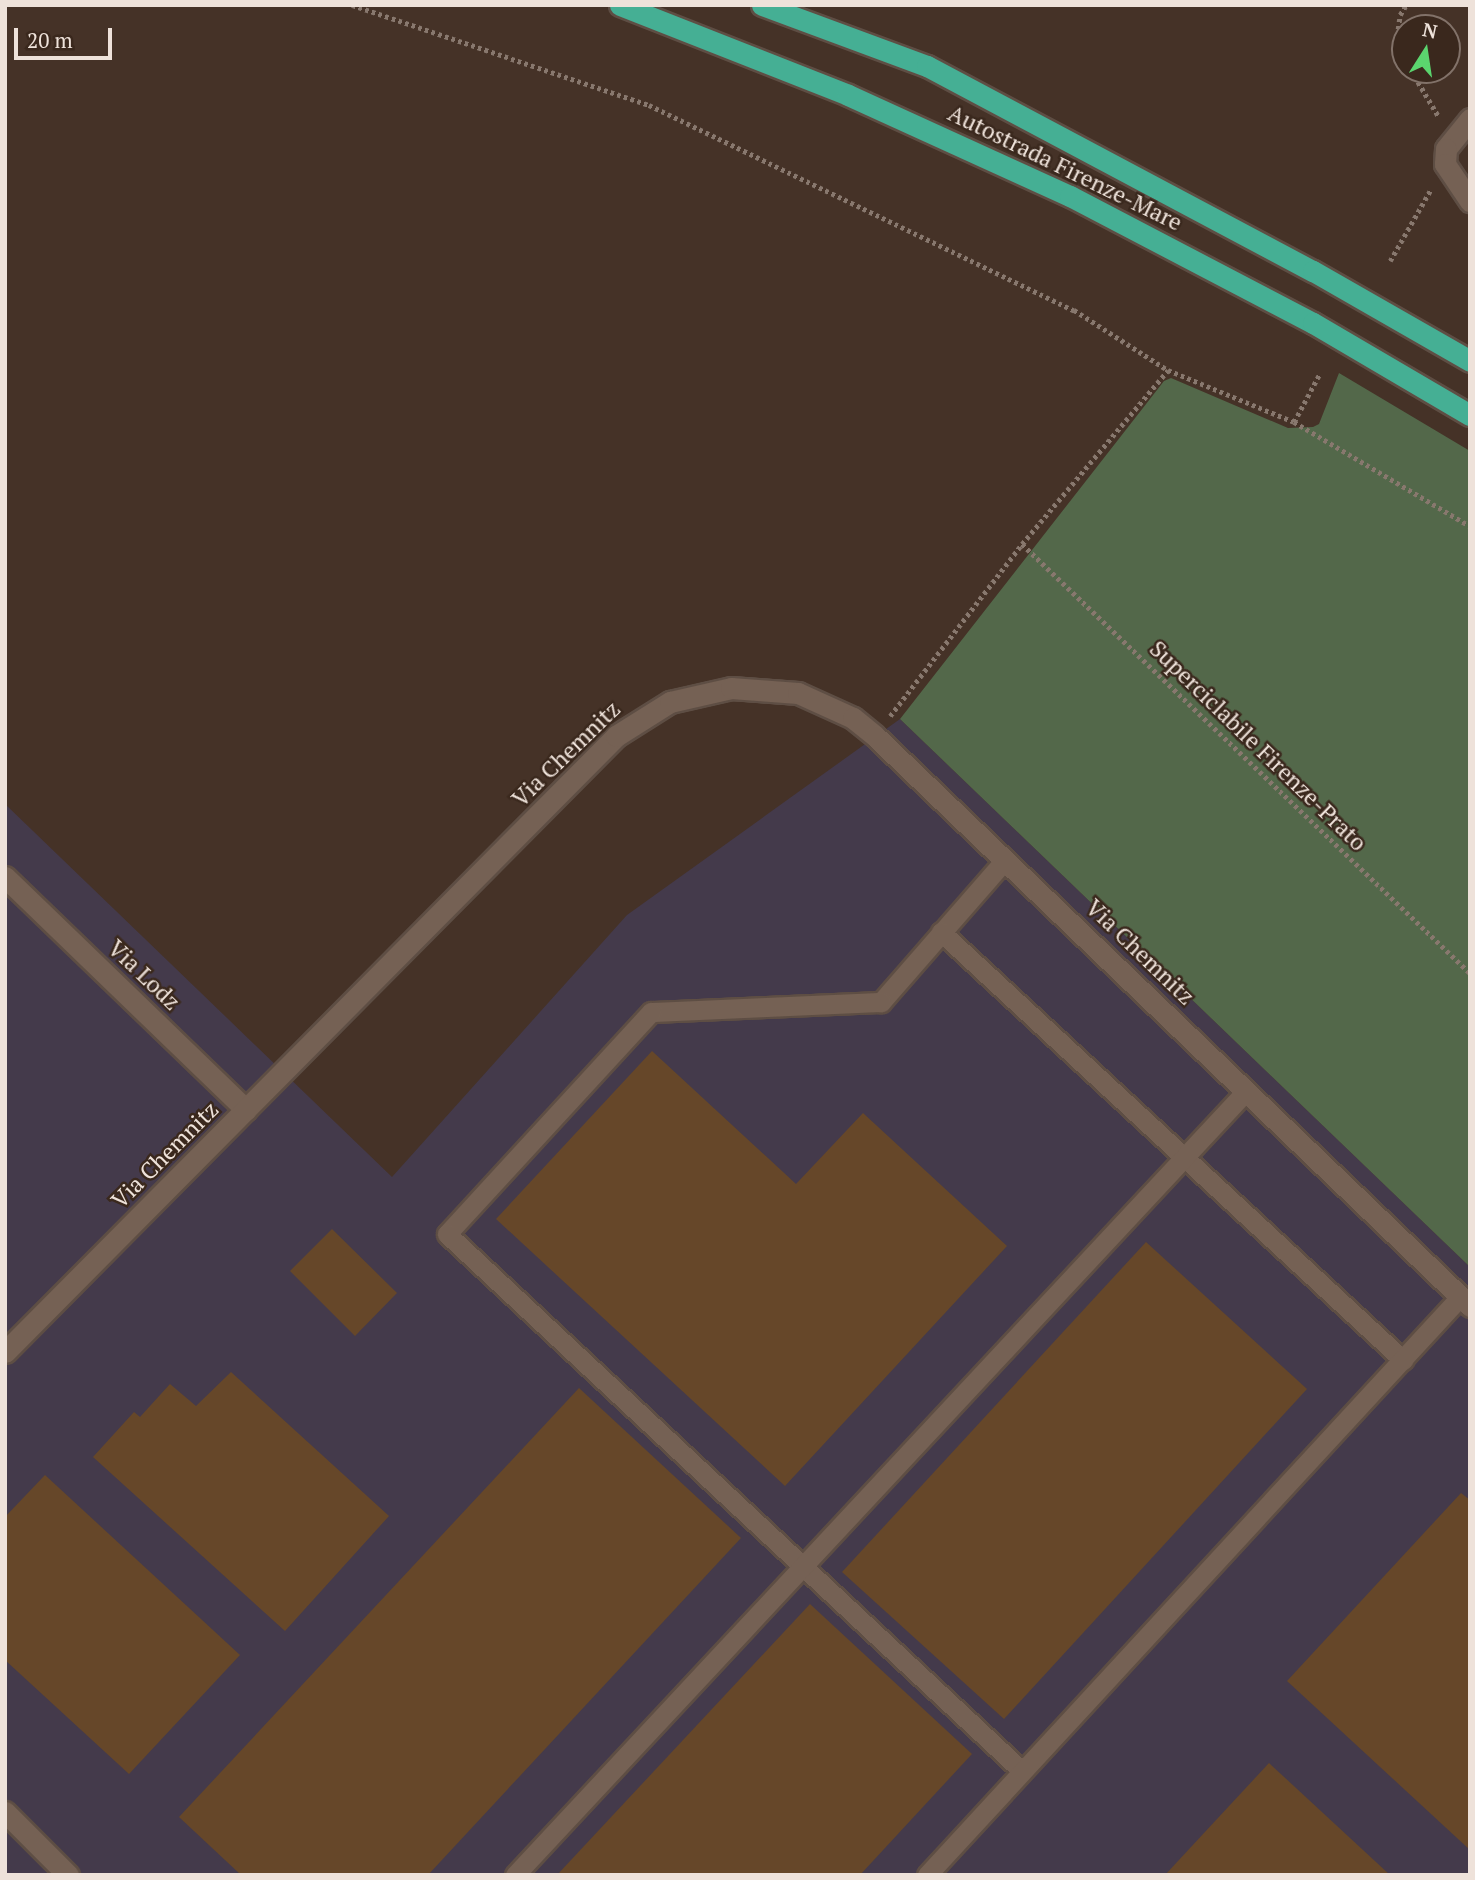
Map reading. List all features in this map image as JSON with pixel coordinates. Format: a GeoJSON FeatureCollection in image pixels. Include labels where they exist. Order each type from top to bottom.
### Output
{"type":"FeatureCollection","features":[{"type":"Feature","properties":{"kind":"highway","name":"Autostrada Firenze-Mare"},"geometry":{"type":"LineString","coordinates":[[620,5],[848,95],[1070,196],[1313,323],[1470,415]]}},
{"type":"Feature","properties":{"kind":"highway","name":"Autostrada Firenze-Mare"},"geometry":{"type":"LineString","coordinates":[[762,5],[927,66],[1313,271],[1470,361]]}},
{"type":"Feature","properties":{"kind":"street"},"geometry":{"type":"LineString","coordinates":[[1470,119],[1452,139],[1445,164],[1470,201]]}},
{"type":"Feature","properties":{"kind":"street","name":"Via Chemnitz"},"geometry":{"type":"LineString","coordinates":[[5,1352],[637,720],[698,693],[768,688],[831,707],[875,736],[1465,1302]]}},
{"type":"Feature","properties":{"kind":"street","name":"Via Lodz"},"geometry":{"type":"LineString","coordinates":[[5,877],[246,1110]]}},
{"type":"Feature","properties":{"kind":"street"},"geometry":{"type":"LineString","coordinates":[[5,1812],[68,1875]]}},
{"type":"Feature","properties":{"kind":"lane"},"geometry":{"type":"LineString","coordinates":[[1005,860],[881,1002],[651,1012],[447,1234],[1022,1772]]}},
{"type":"Feature","properties":{"kind":"lane"},"geometry":{"type":"LineString","coordinates":[[941,932],[1186,1155],[1403,1360]]}},
{"type":"Feature","properties":{"kind":"lane"},"geometry":{"type":"LineString","coordinates":[[515,1875],[1246,1091]]}},
{"type":"Feature","properties":{"kind":"lane"},"geometry":{"type":"LineString","coordinates":[[927,1875],[1403,1360],[1465,1302]]}},
{"type":"Feature","properties":{"kind":"path"},"geometry":{"type":"LineString","coordinates":[[352,5],[649,105],[1074,310],[1168,370],[1294,422],[1470,526]]}},
{"type":"Feature","properties":{"kind":"path"},"geometry":{"type":"LineString","coordinates":[[1419,84],[1452,139]]}},
{"type":"Feature","properties":{"kind":"path"},"geometry":{"type":"LineString","coordinates":[[1391,261],[1445,164]]}},
{"type":"Feature","properties":{"kind":"path"},"geometry":{"type":"LineString","coordinates":[[875,736],[1022,544],[1168,370]]}},
{"type":"Feature","properties":{"kind":"path"},"geometry":{"type":"LineString","coordinates":[[1294,422],[1320,373]]}},
{"type":"Feature","properties":{"kind":"path","name":"Superciclabile Firenze-Prato"},"geometry":{"type":"LineString","coordinates":[[1022,544],[1470,973]]}},
{"type":"Feature","properties":{"kind":"shaded area"},"geometry":{"type":"Polygon","coordinates":[[[900,719],[1470,1267],[1470,1875],[5,1875],[5,804],[392,1177],[627,915],[900,719]]]}},
{"type":"Feature","properties":{"kind":"green space"},"geometry":{"type":"Polygon","coordinates":[[[1339,373],[1470,451],[1470,1267],[900,719],[1164,381],[1171,378],[1288,428],[1313,427],[1319,424],[1339,373]]]}},
{"type":"Feature","properties":{"kind":"building"},"geometry":{"type":"Polygon","coordinates":[[[652,1051],[796,1184],[863,1113],[1007,1246],[785,1486],[496,1219],[652,1051]]]}},
{"type":"Feature","properties":{"kind":"building"},"geometry":{"type":"Polygon","coordinates":[[[332,1229],[397,1293],[355,1336],[290,1271],[332,1229]]]}},
{"type":"Feature","properties":{"kind":"building"},"geometry":{"type":"Polygon","coordinates":[[[1146,1242],[1307,1389],[1004,1719],[842,1572],[1146,1242]]]}},
{"type":"Feature","properties":{"kind":"building"},"geometry":{"type":"Polygon","coordinates":[[[231,1372],[389,1516],[285,1631],[93,1457],[134,1412],[140,1417],[170,1384],[196,1406],[231,1372]]]}},
{"type":"Feature","properties":{"kind":"building"},"geometry":{"type":"Polygon","coordinates":[[[579,1388],[741,1538],[428,1875],[241,1875],[179,1817],[579,1388]]]}},
{"type":"Feature","properties":{"kind":"building"},"geometry":{"type":"Polygon","coordinates":[[[45,1475],[240,1655],[129,1774],[5,1660],[5,1517],[45,1475]]]}},
{"type":"Feature","properties":{"kind":"building"},"geometry":{"type":"Polygon","coordinates":[[[1461,1493],[1470,1500],[1470,1850],[1287,1681],[1461,1493]]]}},
{"type":"Feature","properties":{"kind":"building"},"geometry":{"type":"Polygon","coordinates":[[[810,1604],[972,1754],[860,1875],[557,1875],[810,1604]]]}},
{"type":"Feature","properties":{"kind":"building"},"geometry":{"type":"Polygon","coordinates":[[[1269,1763],[1390,1875],[1165,1875],[1269,1763]]]}}]}
